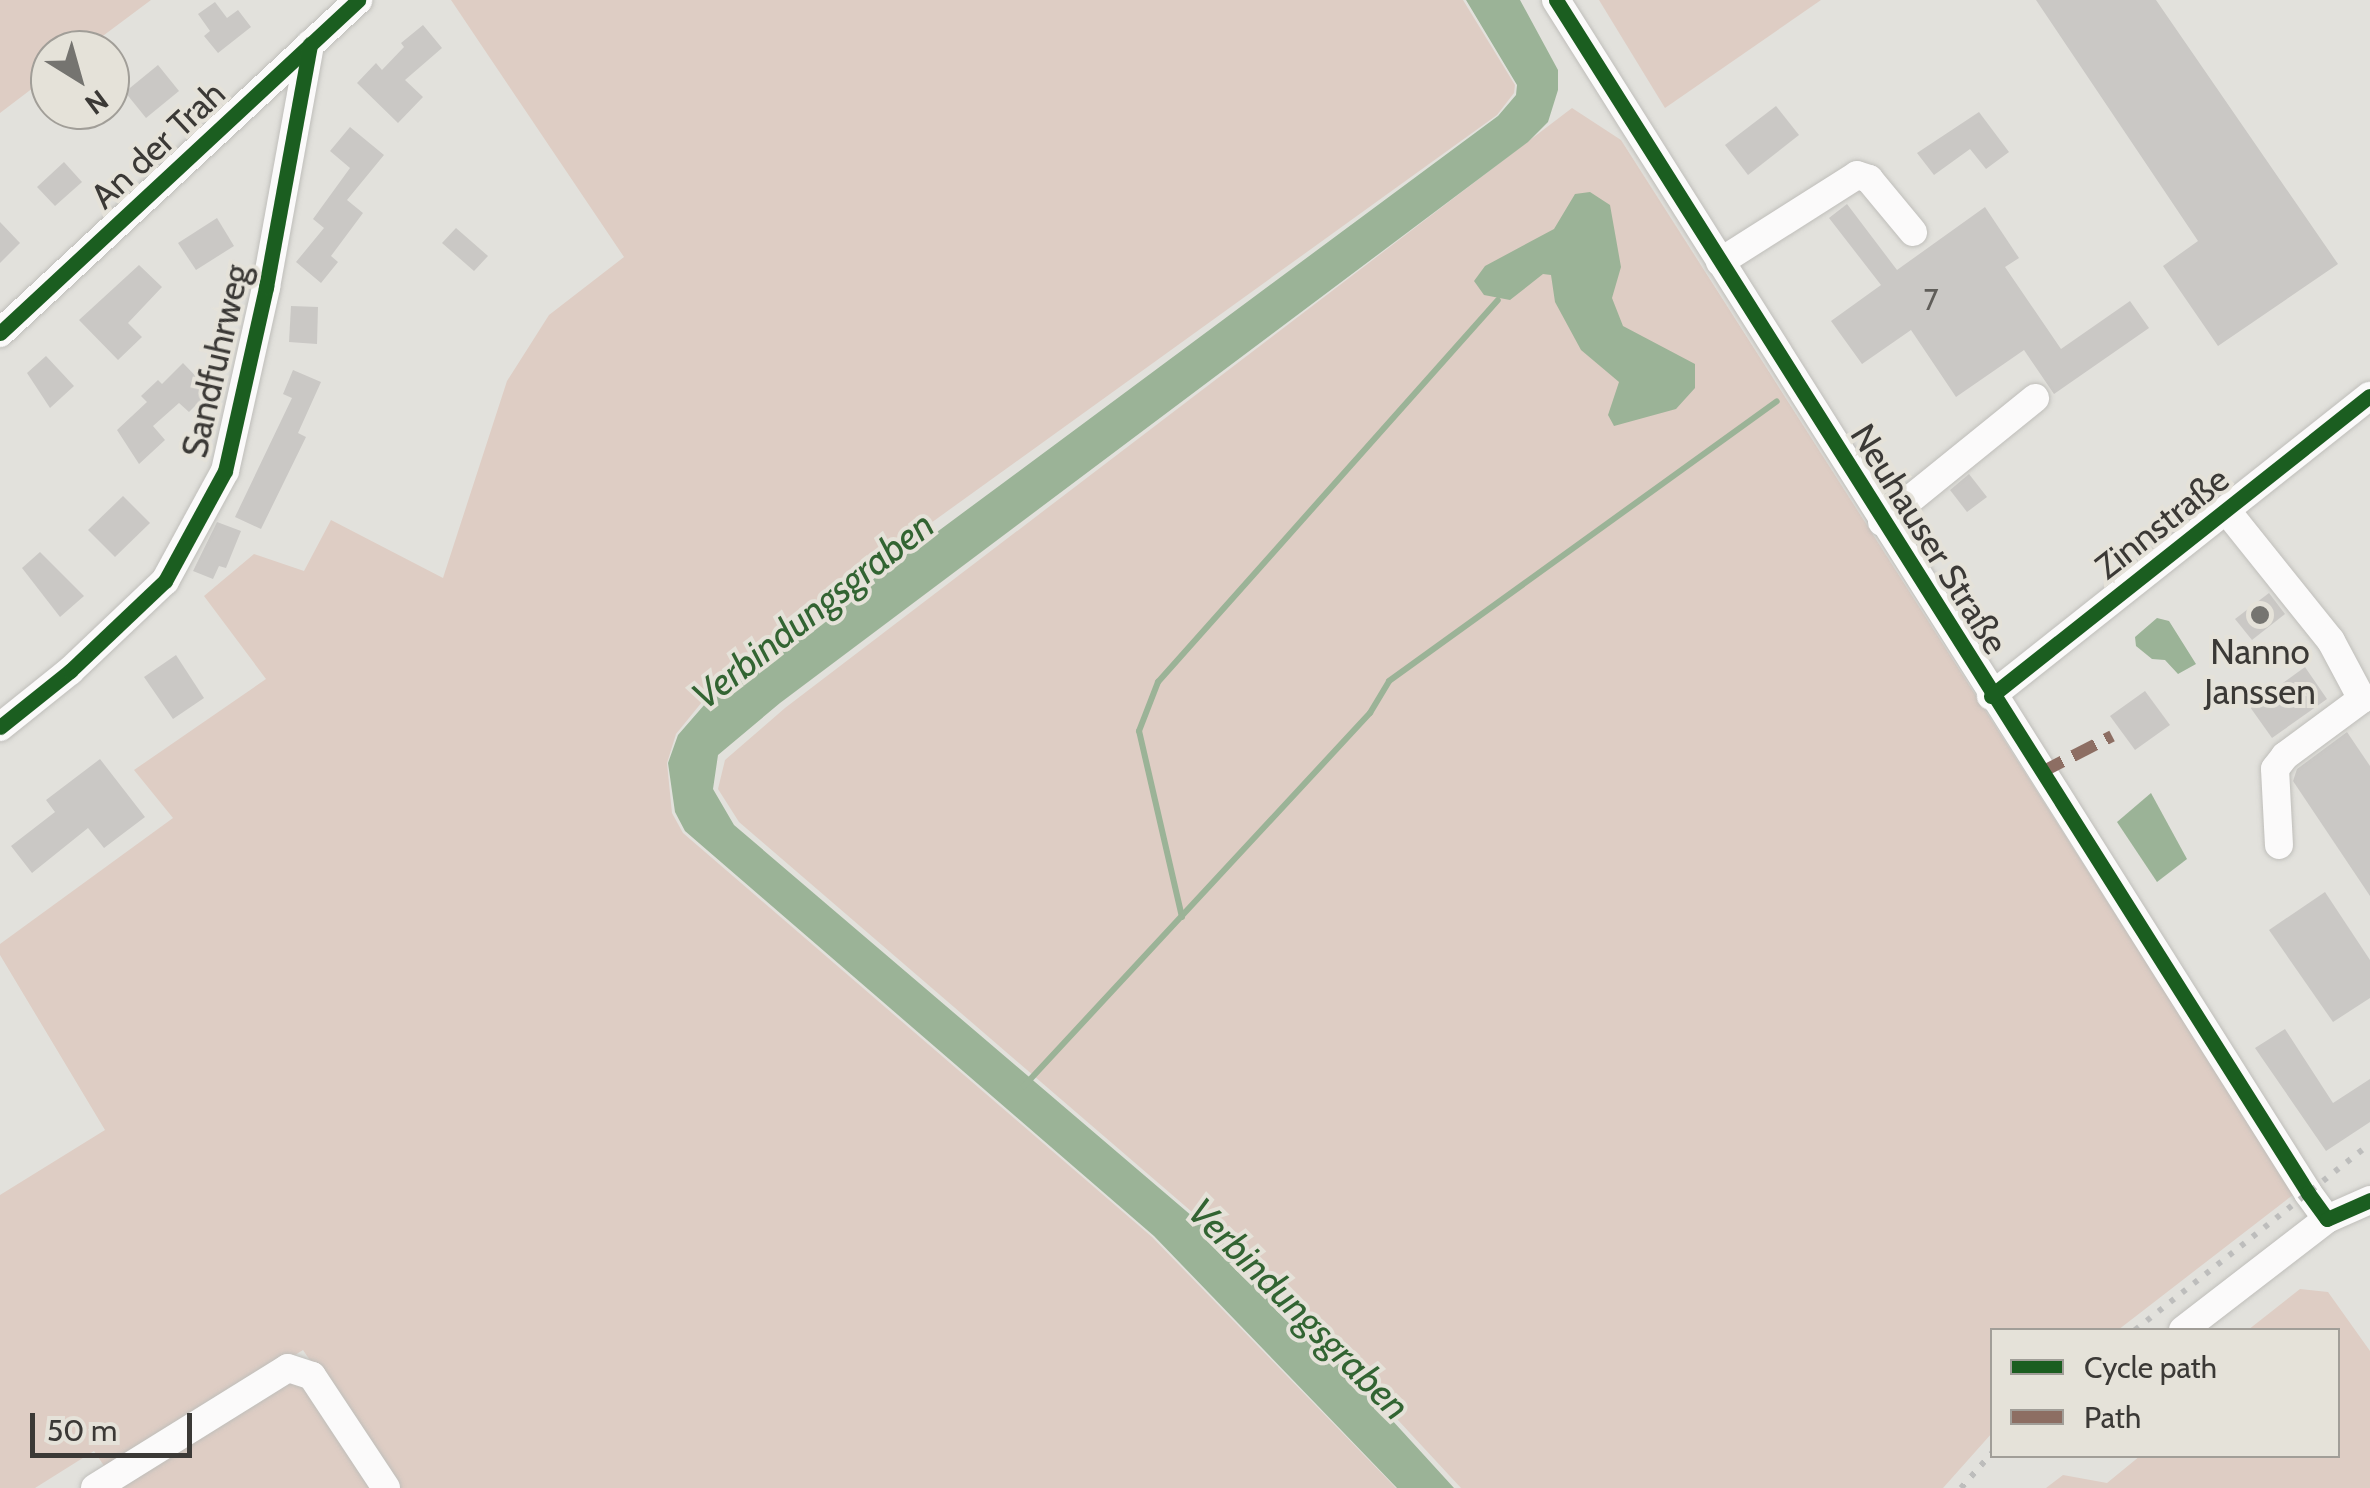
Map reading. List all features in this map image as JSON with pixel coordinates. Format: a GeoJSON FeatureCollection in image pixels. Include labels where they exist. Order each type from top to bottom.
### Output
{"type":"FeatureCollection","features":[{"type":"Feature","properties":{"kind":"street","name":"An der Trah"},"geometry":{"type":"LineString","coordinates":[[0,334],[358,0]]}},
{"type":"Feature","properties":{"kind":"street","name":"Neuhauser Straße"},"geometry":{"type":"LineString","coordinates":[[1556,0],[1991,696],[2327,1219]]}},
{"type":"Feature","properties":{"kind":"street","name":"Sandfuhrweg"},"geometry":{"type":"LineString","coordinates":[[0,727],[70,671],[166,581],[224,471],[266,287],[310,44]]}},
{"type":"Feature","properties":{"kind":"street"},"geometry":{"type":"LineString","coordinates":[[1720,262],[1857,175],[1869,180],[1913,232]]}},
{"type":"Feature","properties":{"kind":"street","name":"Zinnstraße"},"geometry":{"type":"LineString","coordinates":[[1991,696],[2370,396]]}},
{"type":"Feature","properties":{"kind":"street"},"geometry":{"type":"LineString","coordinates":[[1882,522],[2035,398]]}},
{"type":"Feature","properties":{"kind":"street"},"geometry":{"type":"LineString","coordinates":[[2226,510],[2331,641],[2362,699],[2285,756],[2276,769],[2273,793],[2280,845]]}},
{"type":"Feature","properties":{"kind":"street"},"geometry":{"type":"LineString","coordinates":[[2186,1328],[2327,1219],[2370,1200]]}},
{"type":"Feature","properties":{"kind":"street"},"geometry":{"type":"LineString","coordinates":[[94,1488],[288,1368],[312,1376],[386,1488]]}},
{"type":"Feature","properties":{"kind":"shaded area"},"geometry":{"type":"Polygon","coordinates":[[[0,0],[151,0],[111,30],[30,30],[30,90],[0,113],[0,0]]]}},
{"type":"Feature","properties":{"kind":"shaded area"},"geometry":{"type":"Polygon","coordinates":[[[451,0],[1463,0],[1515,85],[1514,93],[1497,115],[813,608],[702,702],[676,734],[667,763],[672,813],[683,833],[1152,1237],[1396,1488],[397,1488],[303,1350],[109,1473],[94,1451],[35,1488],[0,1488],[0,1195],[105,1130],[0,955],[0,944],[173,818],[134,770],[266,679],[204,596],[254,554],[304,571],[331,520],[443,578],[507,381],[549,315],[624,257],[451,0]]]}},
{"type":"Feature","properties":{"kind":"shaded area"},"geometry":{"type":"Polygon","coordinates":[[[1466,0],[1520,0],[1558,70],[1558,90],[1548,122],[1528,142],[780,703],[718,755],[713,789],[734,825],[1254,1269],[1454,1488],[1397,1488],[1154,1236],[685,831],[675,812],[668,763],[678,735],[705,704],[1498,116],[1516,95],[1517,85],[1466,0]]]}},
{"type":"Feature","properties":{"kind":"shaded area"},"geometry":{"type":"Polygon","coordinates":[[[1599,0],[1821,0],[1665,108],[1599,0]]]}},
{"type":"Feature","properties":{"kind":"shaded area"},"geometry":{"type":"Polygon","coordinates":[[[1572,108],[1621,140],[2294,1194],[2121,1328],[1990,1328],[1990,1435],[1943,1488],[1461,1488],[1256,1267],[739,822],[718,789],[725,760],[785,708],[1572,108]]]}},
{"type":"Feature","properties":{"kind":"shaded area"},"geometry":{"type":"Polygon","coordinates":[[[1590,192],[1610,205],[1621,267],[1612,298],[1623,326],[1695,364],[1695,388],[1676,409],[1614,426],[1608,415],[1619,382],[1581,350],[1555,302],[1551,275],[1543,274],[1510,300],[1484,295],[1474,281],[1485,266],[1554,229],[1575,194],[1590,192]]]}},
{"type":"Feature","properties":{"kind":"shaded area"},"geometry":{"type":"Polygon","coordinates":[[[2157,618],[2169,621],[2196,664],[2178,674],[2165,660],[2152,659],[2136,646],[2135,637],[2157,618]]]}},
{"type":"Feature","properties":{"kind":"shaded area"},"geometry":{"type":"Polygon","coordinates":[[[2151,793],[2187,859],[2157,882],[2117,822],[2151,793]]]}},
{"type":"Feature","properties":{"kind":"shaded area"},"geometry":{"type":"Polygon","coordinates":[[[2300,1289],[2328,1292],[2370,1351],[2370,1488],[2046,1488],[2063,1475],[2107,1483],[2138,1458],[2340,1458],[2340,1328],[2251,1328],[2300,1289]]]}},
{"type":"Feature","properties":{"kind":"shaded area"},"geometry":{"type":"Polygon","coordinates":[[[289,1376],[304,1382],[374,1488],[120,1488],[289,1376]]]}},
{"type":"Feature","properties":{"kind":"building"},"geometry":{"type":"Polygon","coordinates":[[[2036,0],[2156,0],[2338,264],[2218,346],[2163,266],[2198,241],[2036,0]]]}},
{"type":"Feature","properties":{"kind":"building"},"geometry":{"type":"Polygon","coordinates":[[[215,2],[227,18],[238,10],[251,27],[218,53],[204,36],[210,31],[198,14],[215,2]]]}},
{"type":"Feature","properties":{"kind":"building"},"geometry":{"type":"Polygon","coordinates":[[[423,25],[442,48],[405,80],[423,97],[398,123],[357,83],[376,63],[382,70],[404,47],[401,43],[423,25]]]}},
{"type":"Feature","properties":{"kind":"building"},"geometry":{"type":"Polygon","coordinates":[[[158,65],[179,91],[146,118],[130,98],[130,88],[158,65]]]}},
{"type":"Feature","properties":{"kind":"building"},"geometry":{"type":"Polygon","coordinates":[[[1776,106],[1799,135],[1748,175],[1725,145],[1776,106]]]}},
{"type":"Feature","properties":{"kind":"building"},"geometry":{"type":"Polygon","coordinates":[[[1979,112],[2009,152],[1986,169],[1970,149],[1934,175],[1917,153],[1979,112]]]}},
{"type":"Feature","properties":{"kind":"building"},"geometry":{"type":"Polygon","coordinates":[[[350,127],[384,155],[347,200],[363,213],[331,256],[338,262],[321,283],[296,262],[324,228],[313,219],[350,168],[330,151],[350,127]]]}},
{"type":"Feature","properties":{"kind":"building"},"geometry":{"type":"Polygon","coordinates":[[[64,162],[82,182],[55,206],[37,187],[64,162]]]}},
{"type":"Feature","properties":{"kind":"building"},"geometry":{"type":"Polygon","coordinates":[[[1847,204],[1897,270],[1985,207],[2019,258],[2005,267],[2061,349],[2130,301],[2149,328],[2054,394],[2024,350],[1956,397],[1911,330],[1862,364],[1831,321],[1881,285],[1829,218],[1847,204]]]}},
{"type":"Feature","properties":{"kind":"building"},"geometry":{"type":"Polygon","coordinates":[[[217,218],[234,246],[196,270],[178,243],[217,218]]]}},
{"type":"Feature","properties":{"kind":"building"},"geometry":{"type":"Polygon","coordinates":[[[0,222],[20,243],[0,263],[0,222]]]}},
{"type":"Feature","properties":{"kind":"building"},"geometry":{"type":"Polygon","coordinates":[[[456,228],[488,256],[474,271],[442,243],[456,228]]]}},
{"type":"Feature","properties":{"kind":"building"},"geometry":{"type":"Polygon","coordinates":[[[139,265],[162,287],[128,323],[142,337],[118,360],[79,320],[139,265]]]}},
{"type":"Feature","properties":{"kind":"building"},"geometry":{"type":"Polygon","coordinates":[[[291,306],[318,307],[317,344],[289,342],[291,306]]]}},
{"type":"Feature","properties":{"kind":"building"},"geometry":{"type":"Polygon","coordinates":[[[46,356],[74,386],[50,408],[27,373],[46,356]]]}},
{"type":"Feature","properties":{"kind":"building"},"geometry":{"type":"Polygon","coordinates":[[[183,363],[210,391],[189,412],[179,403],[153,426],[165,440],[139,464],[117,430],[147,402],[141,396],[158,380],[162,384],[183,363]]]}},
{"type":"Feature","properties":{"kind":"building"},"geometry":{"type":"Polygon","coordinates":[[[293,370],[321,382],[298,433],[306,437],[261,529],[235,517],[292,398],[283,394],[293,370]]]}},
{"type":"Feature","properties":{"kind":"building"},"geometry":{"type":"Polygon","coordinates":[[[1969,474],[1987,497],[1967,512],[1950,490],[1969,474]]]}},
{"type":"Feature","properties":{"kind":"building"},"geometry":{"type":"Polygon","coordinates":[[[123,496],[150,523],[115,557],[88,530],[123,496]]]}},
{"type":"Feature","properties":{"kind":"building"},"geometry":{"type":"Polygon","coordinates":[[[217,522],[241,531],[226,568],[219,566],[213,579],[193,571],[217,522]]]}},
{"type":"Feature","properties":{"kind":"building"},"geometry":{"type":"Polygon","coordinates":[[[40,552],[84,596],[60,617],[22,568],[40,552]]]}},
{"type":"Feature","properties":{"kind":"building"},"geometry":{"type":"Polygon","coordinates":[[[2269,593],[2285,614],[2252,640],[2235,619],[2269,593]]]}},
{"type":"Feature","properties":{"kind":"building"},"geometry":{"type":"Polygon","coordinates":[[[176,655],[204,698],[173,719],[144,677],[176,655]]]}},
{"type":"Feature","properties":{"kind":"building"},"geometry":{"type":"Polygon","coordinates":[[[2305,667],[2327,699],[2272,738],[2250,707],[2305,667]]]}},
{"type":"Feature","properties":{"kind":"building"},"geometry":{"type":"Polygon","coordinates":[[[2145,691],[2170,725],[2135,750],[2110,716],[2145,691]]]}},
{"type":"Feature","properties":{"kind":"building"},"geometry":{"type":"Polygon","coordinates":[[[2347,732],[2370,766],[2370,896],[2293,781],[2297,769],[2347,732]]]}},
{"type":"Feature","properties":{"kind":"building"},"geometry":{"type":"Polygon","coordinates":[[[100,759],[145,817],[104,848],[88,828],[32,873],[11,846],[55,812],[46,800],[100,759]]]}},
{"type":"Feature","properties":{"kind":"building"},"geometry":{"type":"Polygon","coordinates":[[[2325,892],[2370,960],[2370,998],[2333,1022],[2269,930],[2325,892]]]}},
{"type":"Feature","properties":{"kind":"building"},"geometry":{"type":"Polygon","coordinates":[[[2285,1029],[2333,1103],[2370,1079],[2370,1122],[2326,1151],[2255,1048],[2285,1029]]]}},
{"type":"Feature","properties":{"kind":"waterway"},"geometry":{"type":"LineString","coordinates":[[1182,917],[1139,731],[1158,682],[1498,300]]}},
{"type":"Feature","properties":{"kind":"waterway"},"geometry":{"type":"LineString","coordinates":[[1024,1086],[1370,713],[1389,681],[1777,401]]}},
{"type":"Feature","properties":{"kind":"railway"},"geometry":{"type":"LineString","coordinates":[[2138,1328],[2370,1144]]}},
{"type":"Feature","properties":{"kind":"railway"},"geometry":{"type":"LineString","coordinates":[[1961,1488],[1990,1455]]}},
{"type":"Feature","properties":{"kind":"marked path"},"geometry":{"type":"LineString","coordinates":[[2040,773],[2112,736]]}},
{"type":"Feature","properties":{"kind":"cycle path"},"geometry":{"type":"LineString","coordinates":[[0,333],[358,0]]}},
{"type":"Feature","properties":{"kind":"cycle path"},"geometry":{"type":"LineString","coordinates":[[1556,0],[2308,1193],[2327,1219],[2370,1200]]}},
{"type":"Feature","properties":{"kind":"cycle path"},"geometry":{"type":"LineString","coordinates":[[0,727],[70,671],[165,581],[225,471],[266,287],[310,44]]}},
{"type":"Feature","properties":{"kind":"cycle path"},"geometry":{"type":"LineString","coordinates":[[1991,696],[2370,396]]}},
{"type":"Feature","properties":{"kind":"place","name":"Nanno Janssen"},"geometry":{"type":"Point","coordinates":[2260,615]}},
{"type":"Feature","properties":{"kind":"water label","name":"Verbindungsgraben"},"geometry":{"type":"Point","coordinates":[813,610]}},
{"type":"Feature","properties":{"kind":"water label","name":"Verbindungsgraben"},"geometry":{"type":"Point","coordinates":[1299,1309]}}]}
